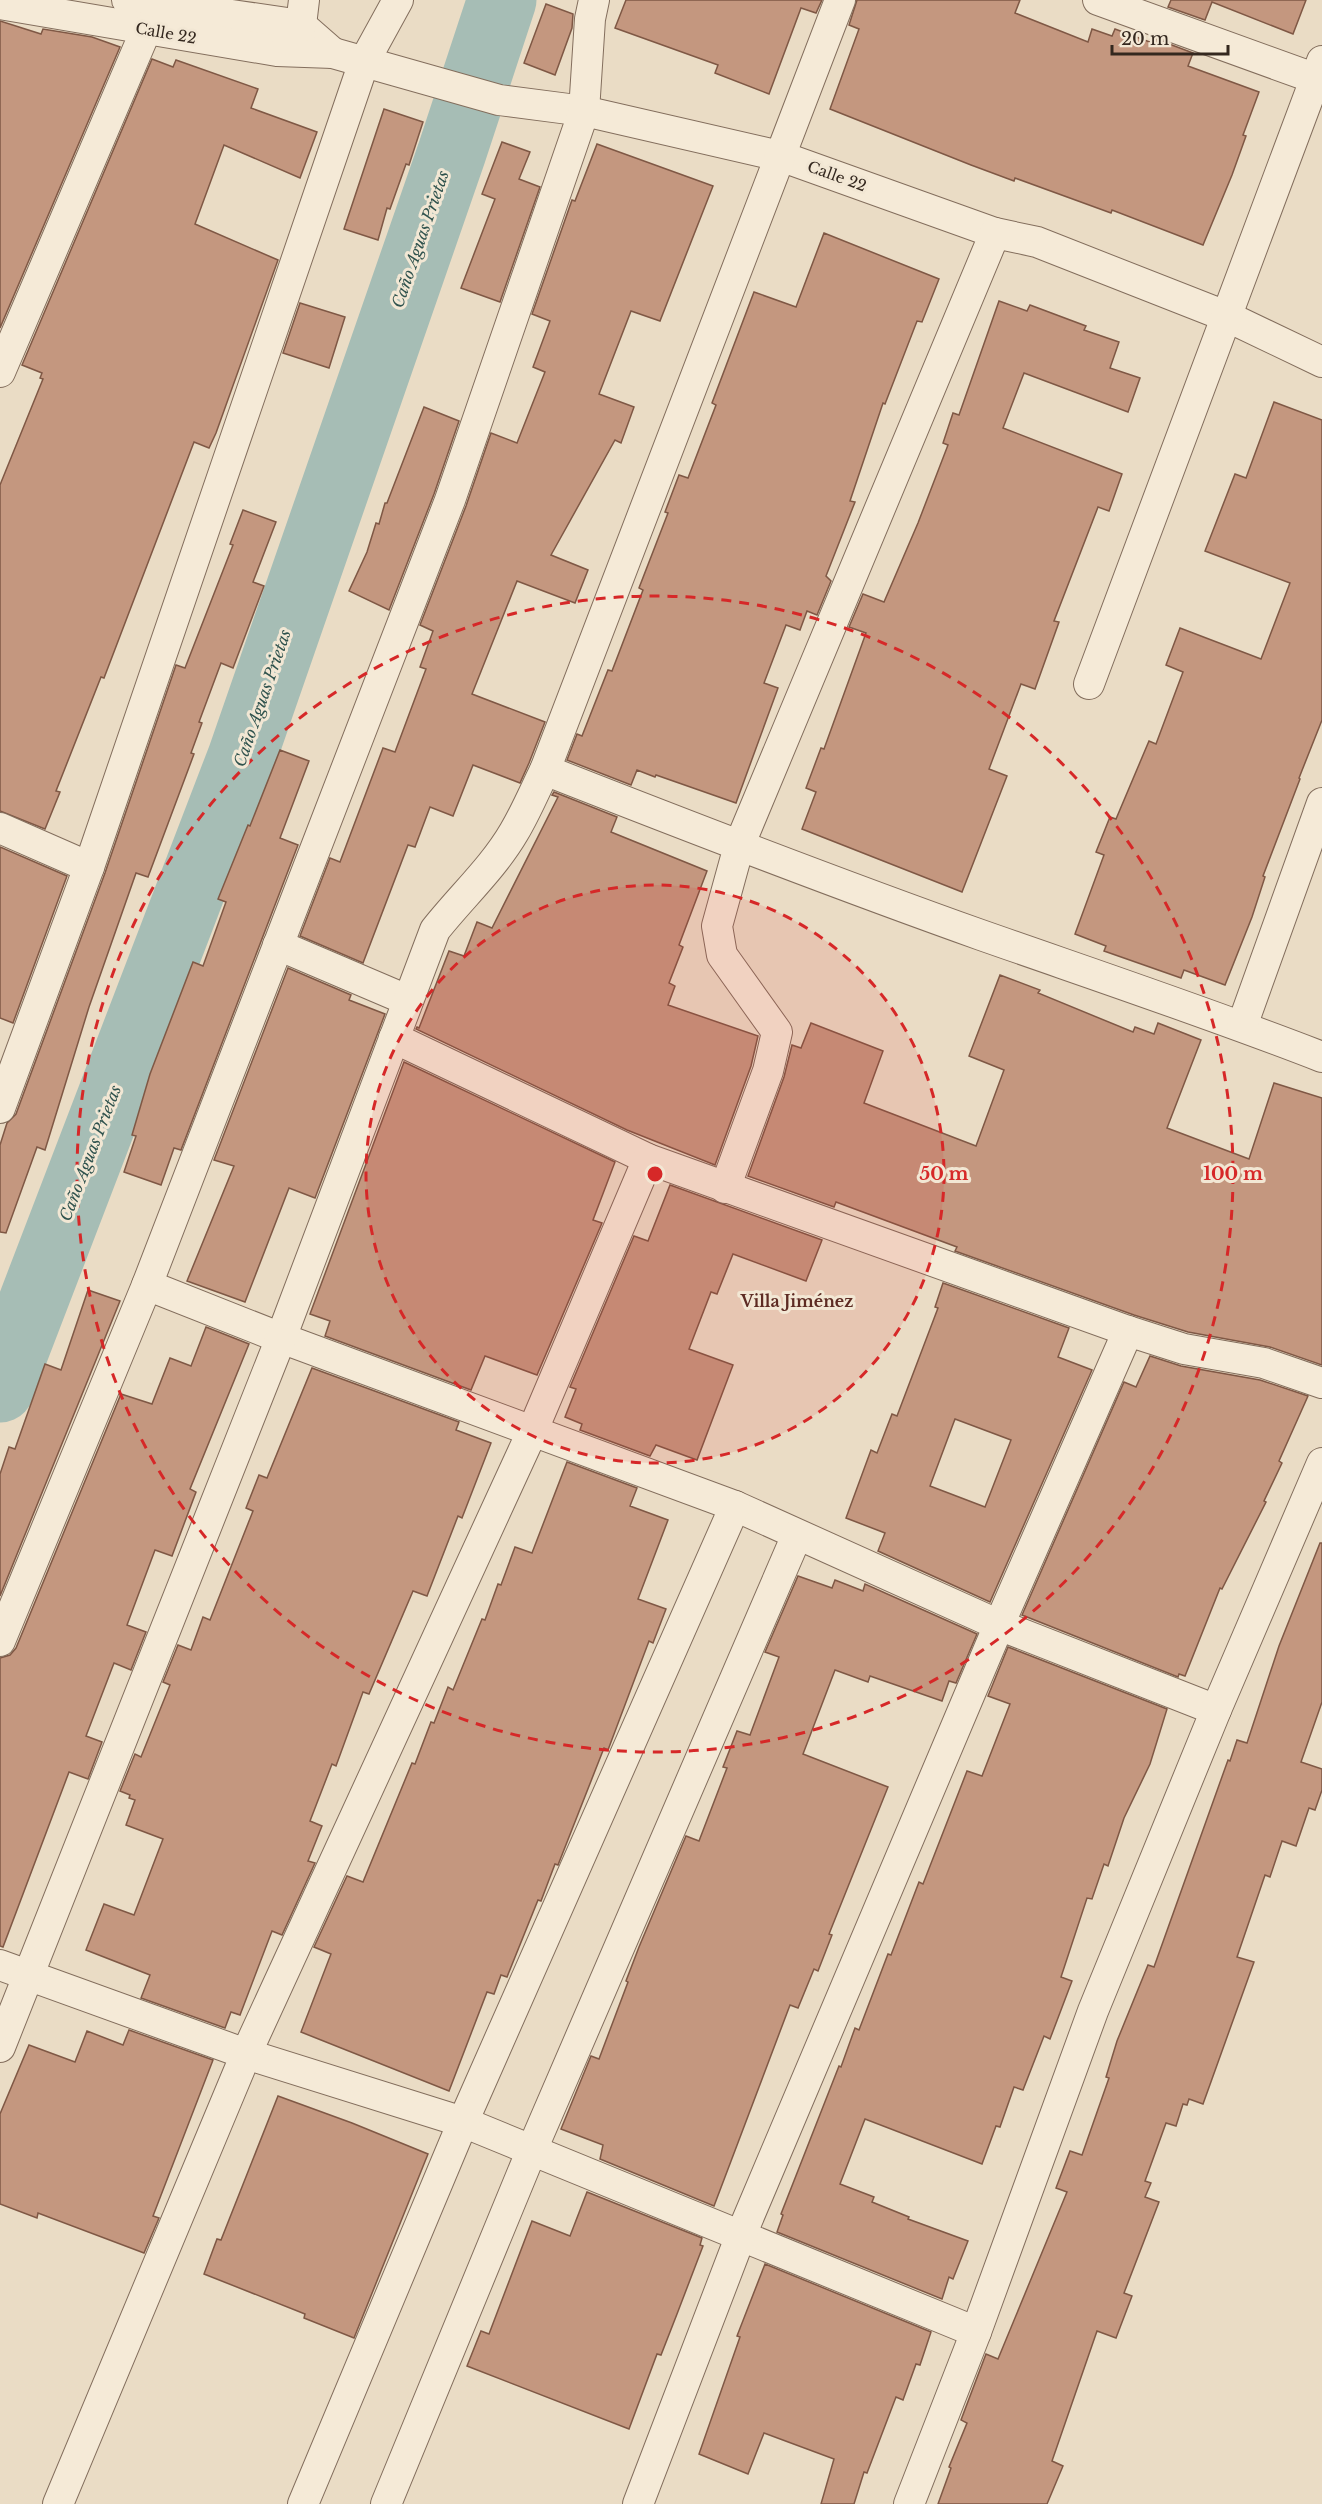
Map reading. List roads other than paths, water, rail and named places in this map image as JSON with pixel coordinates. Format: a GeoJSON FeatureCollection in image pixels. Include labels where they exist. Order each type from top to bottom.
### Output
{"type":"FeatureCollection","features":[{"type":"Feature","properties":{"kind":"street","name":"Calle 22"},"geometry":{"type":"LineString","coordinates":[[127,0],[303,12],[333,53]]}},
{"type":"Feature","properties":{"kind":"street"},"geometry":{"type":"LineString","coordinates":[[0,1108],[11,1043],[89,867],[364,62],[398,0]]}},
{"type":"Feature","properties":{"kind":"street"},"geometry":{"type":"LineString","coordinates":[[0,1641],[147,1286],[450,500],[584,111],[590,19],[594,0]]}},
{"type":"Feature","properties":{"kind":"street"},"geometry":{"type":"LineString","coordinates":[[0,2047],[281,1338],[435,930],[458,901],[483,876],[514,833],[545,770],[840,0]]}},
{"type":"Feature","properties":{"kind":"street"},"geometry":{"type":"LineString","coordinates":[[1089,684],[1320,73],[1098,0]]}},
{"type":"Feature","properties":{"kind":"street","name":"Calle 22"},"geometry":{"type":"LineString","coordinates":[[0,4],[278,51],[333,53],[500,100],[584,111],[780,156],[995,232],[1037,242],[1228,317],[1322,362]]}},
{"type":"Feature","properties":{"kind":"street"},"geometry":{"type":"LineString","coordinates":[[278,51],[303,12]]}},
{"type":"Feature","properties":{"kind":"street"},"geometry":{"type":"LineString","coordinates":[[0,372],[146,30]]}},
{"type":"Feature","properties":{"kind":"street"},"geometry":{"type":"LineString","coordinates":[[725,1188],[768,1071],[777,1032],[722,956],[717,926],[739,846],[995,232]]}},
{"type":"Feature","properties":{"kind":"street"},"geometry":{"type":"LineString","coordinates":[[545,770],[739,846],[1242,1026],[1322,1057]]}},
{"type":"Feature","properties":{"kind":"street"},"geometry":{"type":"LineString","coordinates":[[1242,1026],[1322,802]]}},
{"type":"Feature","properties":{"kind":"street"},"geometry":{"type":"LineString","coordinates":[[0,828],[89,867]]}},
{"type":"Feature","properties":{"kind":"street"},"geometry":{"type":"LineString","coordinates":[[278,945],[407,1000]]}},
{"type":"Feature","properties":{"kind":"street"},"geometry":{"type":"LineString","coordinates":[[394,1038],[648,1159],[725,1188],[1128,1331],[1184,1349],[1264,1363],[1322,1383]]}},
{"type":"Feature","properties":{"kind":"street"},"geometry":{"type":"LineString","coordinates":[[58,2504],[246,2054],[532,1432],[648,1159]]}},
{"type":"Feature","properties":{"kind":"street"},"geometry":{"type":"LineString","coordinates":[[147,1286],[532,1432],[735,1506],[999,1624],[1216,1710]]}},
{"type":"Feature","properties":{"kind":"street"},"geometry":{"type":"LineString","coordinates":[[638,2504],[741,2235],[999,1624],[1128,1331]]}},
{"type":"Feature","properties":{"kind":"street"},"geometry":{"type":"LineString","coordinates":[[909,2504],[976,2332],[1093,2011],[1216,1710],[1322,1463]]}},
{"type":"Feature","properties":{"kind":"street"},"geometry":{"type":"LineString","coordinates":[[303,2504],[463,2122],[735,1506]]}},
{"type":"Feature","properties":{"kind":"street"},"geometry":{"type":"LineString","coordinates":[[386,2504],[531,2152],[797,1535]]}},
{"type":"Feature","properties":{"kind":"street"},"geometry":{"type":"LineString","coordinates":[[0,1965],[246,2054],[463,2122],[531,2152],[741,2235],[976,2332]]}},
{"type":"Feature","properties":{"kind":"waterway","name":"Caño Aguas Prietas"},"geometry":{"type":"LineString","coordinates":[[0,1388],[242,757],[452,152],[502,0]]}},
{"type":"Feature","properties":{"kind":"district","name":"Villa Jiménez"},"geometry":{"type":"Point","coordinates":[797,1301]}}]}
